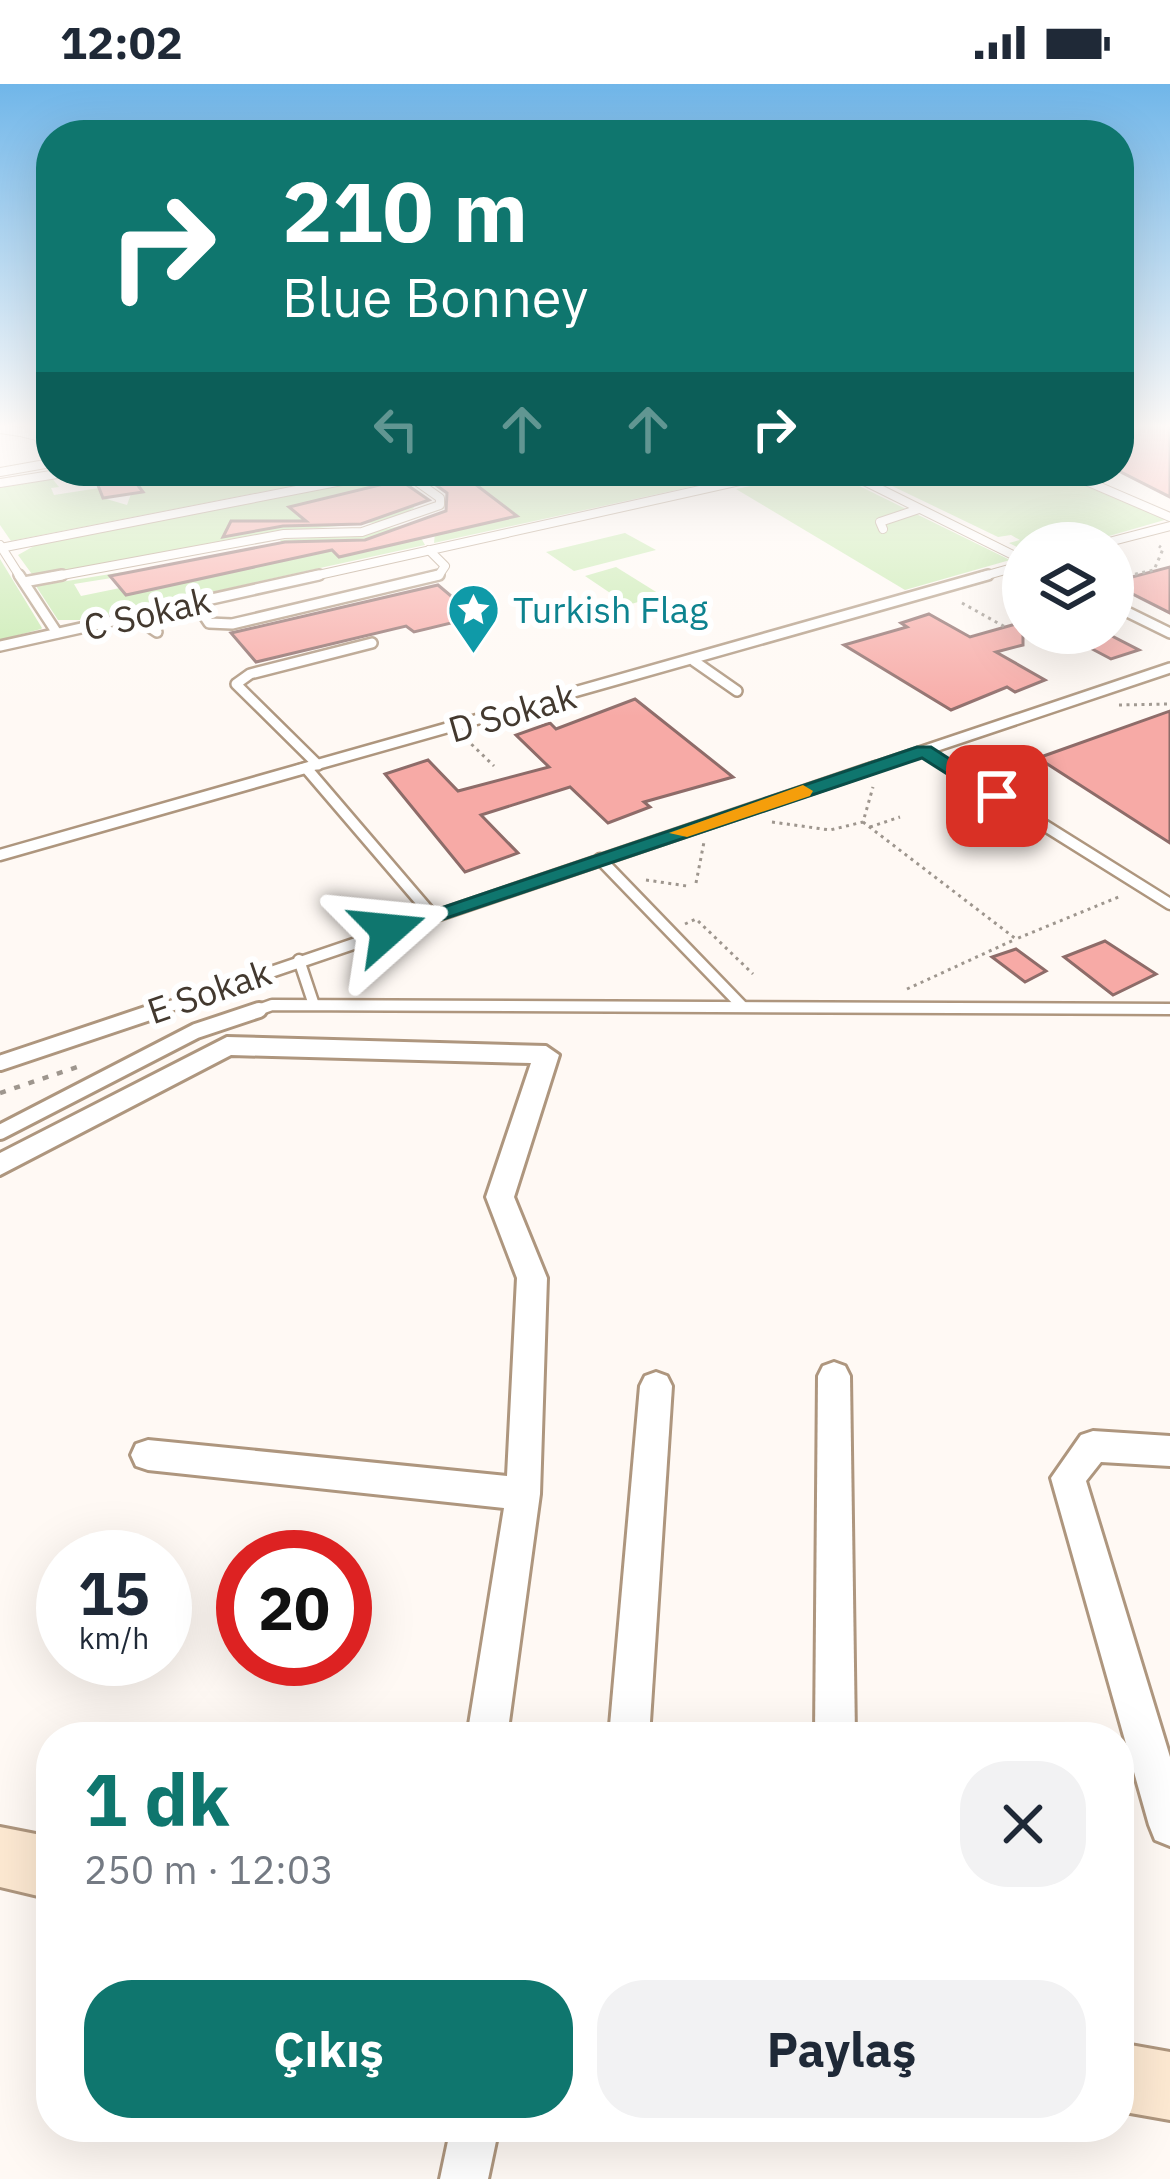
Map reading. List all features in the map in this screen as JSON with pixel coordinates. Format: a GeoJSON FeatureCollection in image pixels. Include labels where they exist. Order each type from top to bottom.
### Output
{"type":"FeatureCollection","features":[{"type":"Feature","properties":{"kind":"main road"},"geometry":{"type":"LineString","coordinates":[[0,1857],[36,1865]]}},
{"type":"Feature","properties":{"kind":"main road"},"geometry":{"type":"LineString","coordinates":[[1134,2080],[1170,2086]]}},
{"type":"Feature","properties":{"kind":"street"},"geometry":{"type":"LineString","coordinates":[[0,1165],[227,1046],[546,1055],[500,1197],[532,1278],[523,1494],[489,1722]]}},
{"type":"Feature","properties":{"kind":"street"},"geometry":{"type":"LineString","coordinates":[[833,1376],[835,1722]]}},
{"type":"Feature","properties":{"kind":"street"},"geometry":{"type":"LineString","coordinates":[[630,1722],[656,1386]]}},
{"type":"Feature","properties":{"kind":"street"},"geometry":{"type":"LineString","coordinates":[[1170,1451],[1093,1446],[1068,1478],[1170,1825]]}},
{"type":"Feature","properties":{"kind":"street"},"geometry":{"type":"LineString","coordinates":[[148,1454],[523,1494]]}},
{"type":"Feature","properties":{"kind":"street"},"geometry":{"type":"LineString","coordinates":[[464,2179],[472,2142]]}},
{"type":"Feature","properties":{"kind":"lane"},"geometry":{"type":"LineString","coordinates":[[56,633],[1,547],[138,521]]}},
{"type":"Feature","properties":{"kind":"lane"},"geometry":{"type":"LineString","coordinates":[[24,582],[284,534],[362,532],[396,521]]}},
{"type":"Feature","properties":{"kind":"lane","name":"C Sokak"},"geometry":{"type":"LineString","coordinates":[[0,646],[561,521]]}},
{"type":"Feature","properties":{"kind":"lane"},"geometry":{"type":"LineString","coordinates":[[882,521],[883,530]]}},
{"type":"Feature","properties":{"kind":"lane"},"geometry":{"type":"LineString","coordinates":[[943,521],[1002,551]]}},
{"type":"Feature","properties":{"kind":"lane"},"geometry":{"type":"LineString","coordinates":[[1134,533],[1170,521]]}},
{"type":"Feature","properties":{"kind":"lane"},"geometry":{"type":"LineString","coordinates":[[195,602],[209,623],[232,624],[439,575],[445,566],[429,550]]}},
{"type":"Feature","properties":{"kind":"lane","name":"D Sokak"},"geometry":{"type":"LineString","coordinates":[[0,855],[941,591],[1002,569]]}},
{"type":"Feature","properties":{"kind":"lane"},"geometry":{"type":"LineString","coordinates":[[1134,615],[1170,633]]}},
{"type":"Feature","properties":{"kind":"lane"},"geometry":{"type":"LineString","coordinates":[[133,616],[157,632]]}},
{"type":"Feature","properties":{"kind":"lane"},"geometry":{"type":"LineString","coordinates":[[372,643],[250,674],[236,684],[313,767],[432,915]]}},
{"type":"Feature","properties":{"kind":"lane"},"geometry":{"type":"LineString","coordinates":[[694,661],[737,691]]}},
{"type":"Feature","properties":{"kind":"lane","name":"E Sokak"},"geometry":{"type":"LineString","coordinates":[[0,1063],[1170,668]]}},
{"type":"Feature","properties":{"kind":"lane"},"geometry":{"type":"LineString","coordinates":[[924,751],[1170,904]]}},
{"type":"Feature","properties":{"kind":"lane"},"geometry":{"type":"LineString","coordinates":[[600,859],[742,1006]]}},
{"type":"Feature","properties":{"kind":"lane"},"geometry":{"type":"LineString","coordinates":[[299,959],[313,1001]]}},
{"type":"Feature","properties":{"kind":"lane"},"geometry":{"type":"LineString","coordinates":[[0,1132],[243,1011],[313,1001],[1169,1010]]}},
{"type":"Feature","properties":{"kind":"path"},"geometry":{"type":"LineString","coordinates":[[1134,574],[1154,570],[1157,558],[1167,549],[1154,542]]}},
{"type":"Feature","properties":{"kind":"path"},"geometry":{"type":"LineString","coordinates":[[1144,553],[1157,558]]}},
{"type":"Feature","properties":{"kind":"path"},"geometry":{"type":"LineString","coordinates":[[941,591],[1002,625]]}},
{"type":"Feature","properties":{"kind":"path"},"geometry":{"type":"LineString","coordinates":[[466,739],[494,766]]}},
{"type":"Feature","properties":{"kind":"path"},"geometry":{"type":"LineString","coordinates":[[863,822],[873,787]]}},
{"type":"Feature","properties":{"kind":"path"},"geometry":{"type":"LineString","coordinates":[[744,811],[767,821],[830,830],[863,822],[1016,939]]}},
{"type":"Feature","properties":{"kind":"path"},"geometry":{"type":"LineString","coordinates":[[870,827],[900,817]]}},
{"type":"Feature","properties":{"kind":"path"},"geometry":{"type":"LineString","coordinates":[[696,884],[708,823]]}},
{"type":"Feature","properties":{"kind":"path"},"geometry":{"type":"LineString","coordinates":[[616,877],[687,886]]}},
{"type":"Feature","properties":{"kind":"path"},"geometry":{"type":"LineString","coordinates":[[867,1007],[1143,887]]}},
{"type":"Feature","properties":{"kind":"path"},"geometry":{"type":"LineString","coordinates":[[669,931],[696,919],[753,974]]}},
{"type":"Feature","properties":{"kind":"green space"},"geometry":{"type":"Polygon","coordinates":[[[0,521],[114,521],[11,541],[0,521]]]}},
{"type":"Feature","properties":{"kind":"green space"},"geometry":{"type":"Polygon","coordinates":[[[158,521],[392,521],[274,532],[34,577],[18,555],[34,546],[158,521]]]}},
{"type":"Feature","properties":{"kind":"green space"},"geometry":{"type":"Polygon","coordinates":[[[493,521],[536,521],[434,543],[435,533],[493,521]]]}},
{"type":"Feature","properties":{"kind":"green space"},"geometry":{"type":"Polygon","coordinates":[[[789,521],[930,521],[1002,556],[1002,562],[905,590],[789,521]]]}},
{"type":"Feature","properties":{"kind":"green space"},"geometry":{"type":"Polygon","coordinates":[[[964,521],[1162,521],[1134,529],[1134,522],[1002,522],[1002,536],[964,521]]]}},
{"type":"Feature","properties":{"kind":"green space"},"geometry":{"type":"Polygon","coordinates":[[[400,526],[413,537],[420,536],[425,545],[84,620],[58,620],[36,586],[123,572],[124,576],[74,584],[81,596],[120,588],[126,595],[296,558],[280,540],[358,535],[400,526]]]}},
{"type":"Feature","properties":{"kind":"green space"},"geometry":{"type":"Polygon","coordinates":[[[625,533],[656,550],[574,571],[546,552],[625,533]]]}},
{"type":"Feature","properties":{"kind":"green space"},"geometry":{"type":"Polygon","coordinates":[[[0,559],[42,628],[41,629],[0,640],[0,559]]]}},
{"type":"Feature","properties":{"kind":"green space"},"geometry":{"type":"Polygon","coordinates":[[[616,567],[661,595],[628,605],[585,576],[616,567]]]}},
{"type":"Feature","properties":{"kind":"building"},"geometry":{"type":"Polygon","coordinates":[[[231,521],[370,521],[283,526],[223,537],[231,521]]]}},
{"type":"Feature","properties":{"kind":"building"},"geometry":{"type":"Polygon","coordinates":[[[419,521],[496,521],[339,557],[332,550],[126,595],[110,576],[285,542],[365,540],[419,521]]]}},
{"type":"Feature","properties":{"kind":"building"},"geometry":{"type":"Polygon","coordinates":[[[1170,567],[1170,613],[1134,595],[1134,576],[1170,567]]]}},
{"type":"Feature","properties":{"kind":"building"},"geometry":{"type":"Polygon","coordinates":[[[438,585],[476,617],[414,632],[406,626],[256,662],[231,633],[438,585]]]}},
{"type":"Feature","properties":{"kind":"building"},"geometry":{"type":"Polygon","coordinates":[[[929,614],[970,637],[1002,628],[1002,650],[996,652],[1045,680],[1015,692],[1007,687],[951,710],[844,645],[907,627],[901,623],[929,614]]]}},
{"type":"Feature","properties":{"kind":"building"},"geometry":{"type":"Polygon","coordinates":[[[635,699],[733,777],[644,802],[650,807],[608,823],[570,787],[481,815],[518,853],[465,872],[385,774],[428,760],[458,791],[549,767],[516,735],[550,723],[556,729],[635,699]]]}},
{"type":"Feature","properties":{"kind":"building"},"geometry":{"type":"Polygon","coordinates":[[[1170,711],[1170,843],[1038,758],[1170,711]]]}},
{"type":"Feature","properties":{"kind":"building"},"geometry":{"type":"Polygon","coordinates":[[[1105,941],[1156,974],[1113,995],[1064,957],[1105,941]]]}},
{"type":"Feature","properties":{"kind":"building"},"geometry":{"type":"Polygon","coordinates":[[[1016,949],[1046,971],[1025,982],[992,957],[1016,949]]]}},
{"type":"Feature","properties":{"kind":"slow traffic"},"geometry":{"type":"LineString","coordinates":[[680,833],[803,791]]}},
{"type":"Feature","properties":{"kind":"place","name":"Turkish Flag"},"geometry":{"type":"Point","coordinates":[474,655]}},
{"type":"Feature","properties":{"kind":"route"},"geometry":{"type":"LineString","coordinates":[[388,930],[924,751],[997,796]]}}]}
